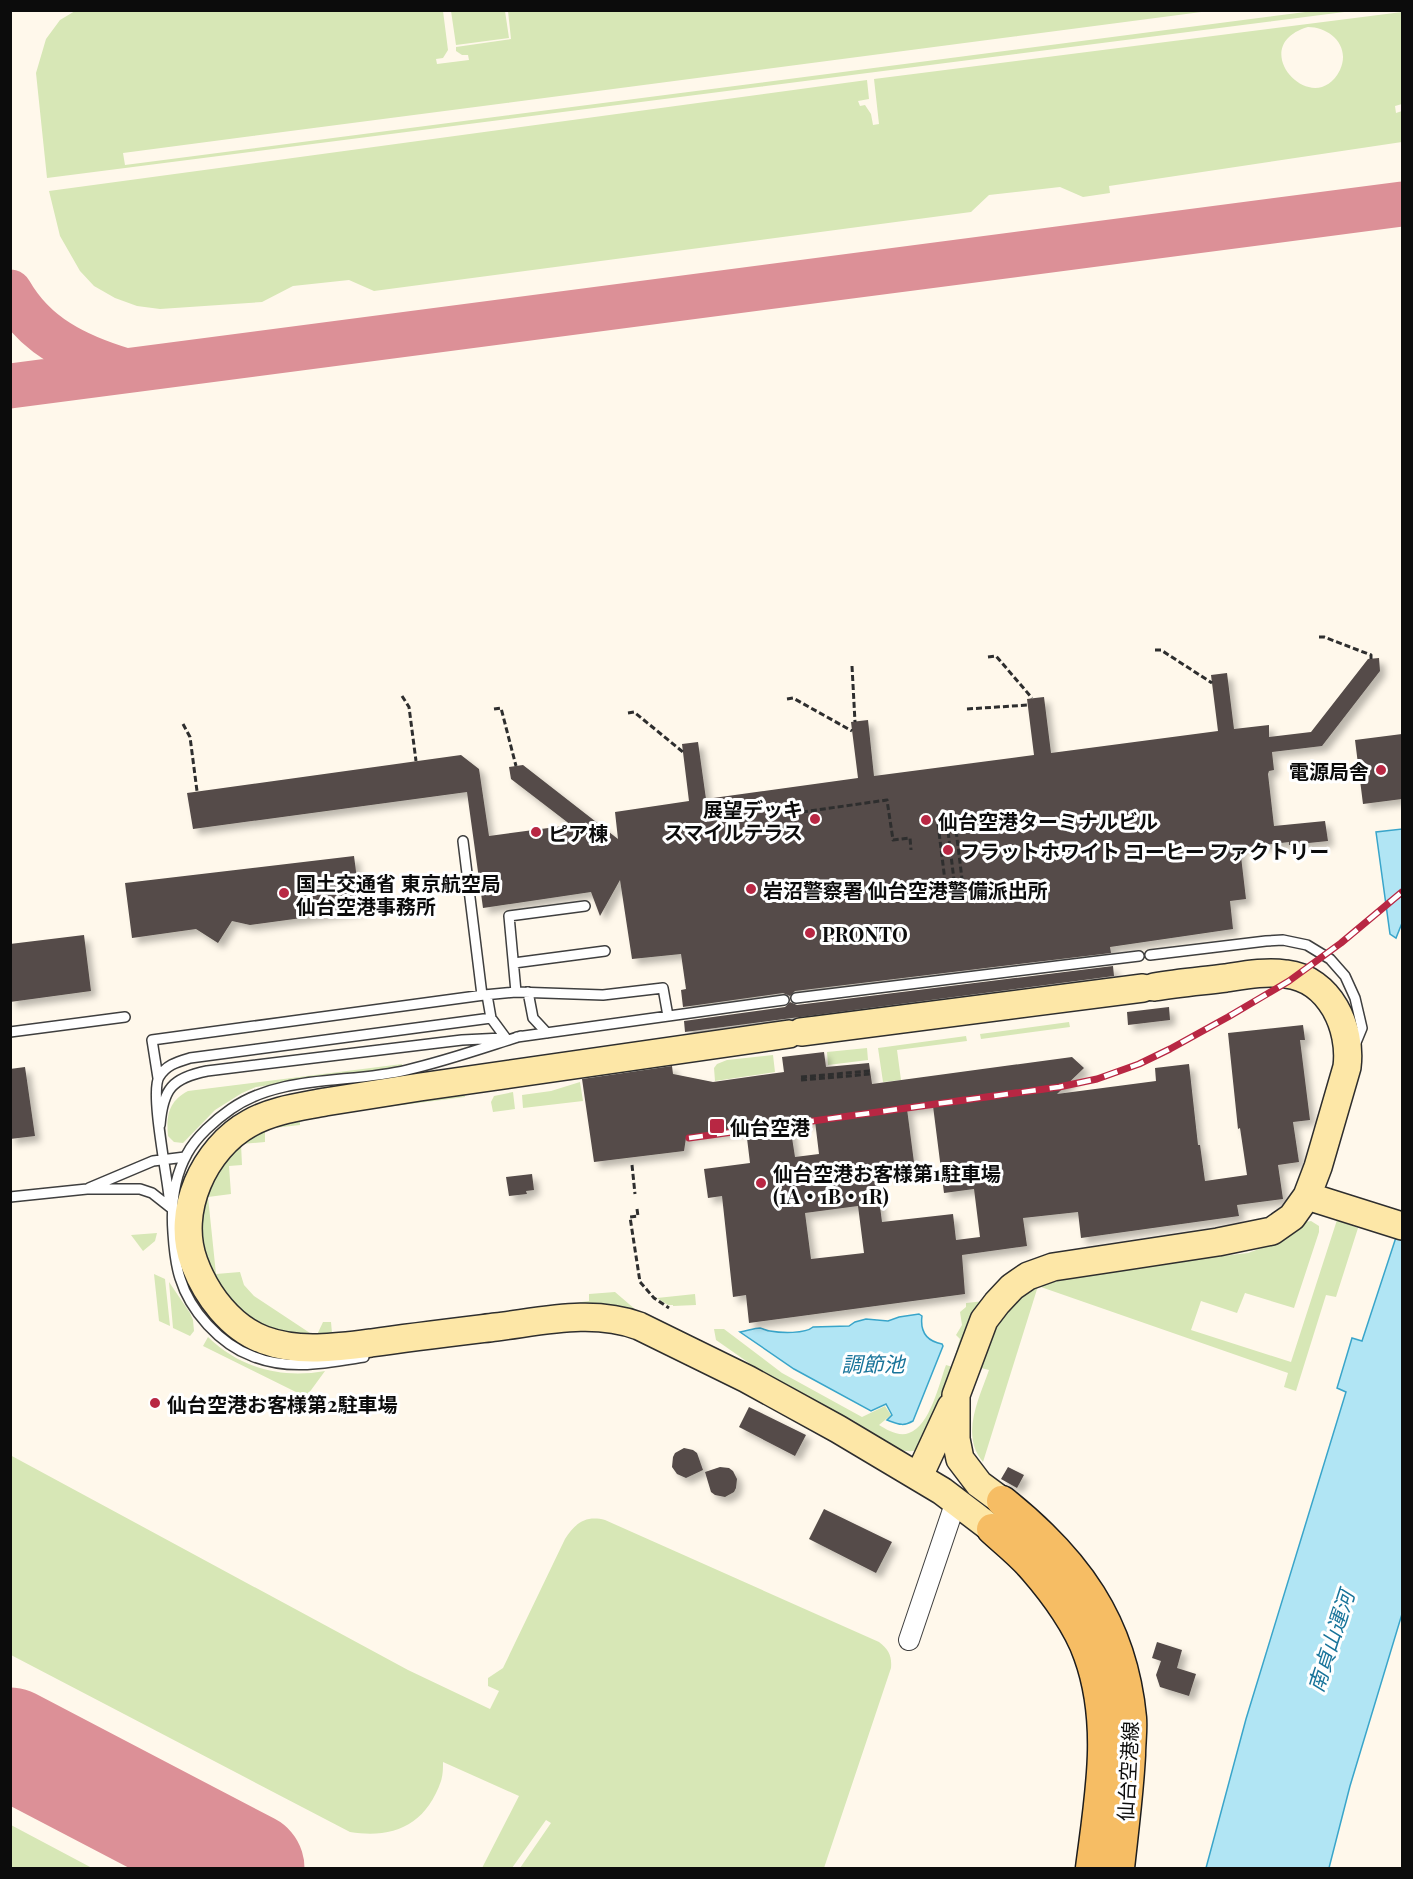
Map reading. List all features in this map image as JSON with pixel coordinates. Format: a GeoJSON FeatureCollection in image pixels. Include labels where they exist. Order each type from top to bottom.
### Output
{"type":"FeatureCollection","features":[{"type":"Feature","properties":{"kind":"main road","name":"仙台空港線"},"geometry":{"type":"LineString","coordinates":[[1002,1501],[1047,1538],[1080,1577],[1113,1639],[1113,1692],[1103,1728],[1102,1779],[1091,1869]]}},
{"type":"Feature","properties":{"kind":"main road","name":"仙台空港線"},"geometry":{"type":"LineString","coordinates":[[992,1528],[1035,1569],[1053,1593],[1132,1720],[1119,1869]]}},
{"type":"Feature","properties":{"kind":"street"},"geometry":{"type":"LineString","coordinates":[[919,1476],[956,1395],[984,1320],[1012,1287],[1028,1276],[1053,1267],[1218,1242],[1272,1231],[1292,1217],[1307,1196],[1318,1167],[1347,1067],[1347,1039],[1340,1016],[1334,1005],[1310,982],[1286,974],[1258,974],[795,1033],[285,1109],[251,1122],[230,1137],[214,1155],[199,1179],[191,1207],[189,1235],[194,1262],[204,1286],[220,1307],[239,1326],[261,1339],[281,1346],[300,1348],[346,1346],[574,1317],[622,1320],[639,1326],[747,1379],[919,1476],[992,1528]]}},
{"type":"Feature","properties":{"kind":"street"},"geometry":{"type":"LineString","coordinates":[[1307,1196],[1402,1226]]}},
{"type":"Feature","properties":{"kind":"street"},"geometry":{"type":"LineString","coordinates":[[956,1395],[956,1439],[960,1459],[980,1484],[1002,1501]]}},
{"type":"Feature","properties":{"kind":"street"},"geometry":{"type":"LineString","coordinates":[[909,1640],[956,1501]]}},
{"type":"Feature","properties":{"kind":"street"},"geometry":{"type":"LineString","coordinates":[[1053,1593],[1080,1577]]}},
{"type":"Feature","properties":{"kind":"lane"},"geometry":{"type":"LineString","coordinates":[[463,841],[485,995],[491,1018],[505,1037]]}},
{"type":"Feature","properties":{"kind":"lane"},"geometry":{"type":"LineString","coordinates":[[516,992],[509,916],[585,906]]}},
{"type":"Feature","properties":{"kind":"lane"},"geometry":{"type":"LineString","coordinates":[[1150,955],[1266,941],[1283,940],[1307,945],[1330,959],[1345,976],[1355,998],[1362,1028],[1347,1067]]}},
{"type":"Feature","properties":{"kind":"lane"},"geometry":{"type":"LineString","coordinates":[[514,963],[605,951]]}},
{"type":"Feature","properties":{"kind":"lane"},"geometry":{"type":"LineString","coordinates":[[796,998],[1139,956]]}},
{"type":"Feature","properties":{"kind":"lane"},"geometry":{"type":"LineString","coordinates":[[377,1355],[323,1364],[291,1365],[267,1361],[237,1348],[206,1323],[180,1280],[175,1257],[171,1208],[156,1097],[158,1078],[152,1040],[516,992],[603,995],[663,988],[668,1016]]}},
{"type":"Feature","properties":{"kind":"lane"},"geometry":{"type":"LineString","coordinates":[[528,992],[533,1018],[547,1033]]}},
{"type":"Feature","properties":{"kind":"lane"},"geometry":{"type":"LineString","coordinates":[[160,1125],[161,1110],[170,1089],[185,1075],[462,1040],[547,1033],[784,999]]}},
{"type":"Feature","properties":{"kind":"lane"},"geometry":{"type":"LineString","coordinates":[[10,1032],[125,1017]]}},
{"type":"Feature","properties":{"kind":"lane"},"geometry":{"type":"LineString","coordinates":[[158,1078],[170,1065],[190,1058],[491,1018]]}},
{"type":"Feature","properties":{"kind":"lane"},"geometry":{"type":"LineString","coordinates":[[171,1208],[175,1181],[185,1157],[214,1122],[233,1108],[261,1093],[308,1084],[406,1071],[521,1036]]}},
{"type":"Feature","properties":{"kind":"lane"},"geometry":{"type":"LineString","coordinates":[[308,1084],[387,1092]]}},
{"type":"Feature","properties":{"kind":"lane"},"geometry":{"type":"LineString","coordinates":[[87,1189],[153,1161],[185,1157]]}},
{"type":"Feature","properties":{"kind":"lane"},"geometry":{"type":"LineString","coordinates":[[10,1197],[87,1189],[140,1189],[152,1193],[171,1208]]}},
{"type":"Feature","properties":{"kind":"lane"},"geometry":{"type":"LineString","coordinates":[[492,1338],[526,1332],[574,1317]]}},
{"type":"Feature","properties":{"kind":"path"},"geometry":{"type":"LineString","coordinates":[[1319,637],[1371,655],[1371,659]]}},
{"type":"Feature","properties":{"kind":"path"},"geometry":{"type":"LineString","coordinates":[[1155,650],[1161,650],[1212,683]]}},
{"type":"Feature","properties":{"kind":"path"},"geometry":{"type":"LineString","coordinates":[[988,657],[996,656],[1032,698]]}},
{"type":"Feature","properties":{"kind":"path"},"geometry":{"type":"LineString","coordinates":[[852,666],[855,722]]}},
{"type":"Feature","properties":{"kind":"path"},"geometry":{"type":"LineString","coordinates":[[402,696],[409,707],[416,761]]}},
{"type":"Feature","properties":{"kind":"path"},"geometry":{"type":"LineString","coordinates":[[787,699],[793,698],[852,731]]}},
{"type":"Feature","properties":{"kind":"path"},"geometry":{"type":"LineString","coordinates":[[967,710],[1028,705]]}},
{"type":"Feature","properties":{"kind":"path"},"geometry":{"type":"LineString","coordinates":[[494,709],[501,708],[516,766]]}},
{"type":"Feature","properties":{"kind":"path"},"geometry":{"type":"LineString","coordinates":[[628,713],[634,712],[683,752]]}},
{"type":"Feature","properties":{"kind":"path"},"geometry":{"type":"LineString","coordinates":[[183,724],[190,737],[197,791]]}},
{"type":"Feature","properties":{"kind":"path"},"geometry":{"type":"LineString","coordinates":[[802,812],[887,800],[893,840],[910,838],[911,850]]}},
{"type":"Feature","properties":{"kind":"path"},"geometry":{"type":"LineString","coordinates":[[955,822],[963,887]]}},
{"type":"Feature","properties":{"kind":"path"},"geometry":{"type":"LineString","coordinates":[[947,823],[955,888]]}},
{"type":"Feature","properties":{"kind":"path"},"geometry":{"type":"LineString","coordinates":[[938,824],[946,889]]}},
{"type":"Feature","properties":{"kind":"path"},"geometry":{"type":"LineString","coordinates":[[801,1079],[870,1072]]}},
{"type":"Feature","properties":{"kind":"path"},"geometry":{"type":"LineString","coordinates":[[632,1165],[635,1194]]}},
{"type":"Feature","properties":{"kind":"path"},"geometry":{"type":"LineString","coordinates":[[637,1209],[638,1216],[630,1217],[640,1282],[654,1298],[669,1308]]}},
{"type":"Feature","properties":{"kind":"green space"},"geometry":{"type":"Polygon","coordinates":[[[75,11],[443,11],[448,50],[443,58],[436,59],[437,64],[469,60],[468,55],[462,55],[456,51],[456,47],[511,39],[508,11],[1209,11],[123,153],[125,165],[1313,11],[1352,11],[47,178],[36,73],[46,39],[60,20],[75,11]]]}},
{"type":"Feature","properties":{"kind":"green space"},"geometry":{"type":"Polygon","coordinates":[[[451,11],[505,11],[509,38],[456,45],[451,11]]]}},
{"type":"Feature","properties":{"kind":"green space"},"geometry":{"type":"Polygon","coordinates":[[[1402,12],[1402,104],[1395,106],[1396,113],[1402,111],[1402,142],[1109,186],[1110,193],[1083,197],[1060,187],[989,195],[971,212],[374,291],[349,280],[293,286],[262,302],[160,309],[137,306],[115,298],[94,286],[80,271],[60,236],[49,191],[867,80],[869,99],[858,101],[860,106],[865,105],[871,114],[873,125],[879,124],[874,79],[1402,12]],[[1308,27],[1290,36],[1282,49],[1283,63],[1290,75],[1301,84],[1315,88],[1328,84],[1340,70],[1343,61],[1341,46],[1331,34],[1308,27]]]}},
{"type":"Feature","properties":{"kind":"green space"},"geometry":{"type":"Polygon","coordinates":[[[1069,1022],[1070,1027],[981,1039],[980,1034],[1069,1022]]]}},
{"type":"Feature","properties":{"kind":"green space"},"geometry":{"type":"Polygon","coordinates":[[[966,1036],[967,1041],[897,1050],[901,1080],[883,1082],[878,1048],[966,1036]]]}},
{"type":"Feature","properties":{"kind":"green space"},"geometry":{"type":"Polygon","coordinates":[[[867,1048],[868,1060],[828,1065],[827,1052],[867,1048]]]}},
{"type":"Feature","properties":{"kind":"green space"},"geometry":{"type":"Polygon","coordinates":[[[773,1055],[775,1072],[715,1081],[714,1068],[717,1064],[727,1060],[773,1055]]]}},
{"type":"Feature","properties":{"kind":"green space"},"geometry":{"type":"Polygon","coordinates":[[[402,1064],[402,1067],[256,1087],[215,1110],[183,1143],[174,1142],[168,1136],[170,1109],[177,1099],[188,1091],[402,1064]]]}},
{"type":"Feature","properties":{"kind":"green space"},"geometry":{"type":"Polygon","coordinates":[[[580,1082],[583,1101],[523,1108],[522,1095],[551,1091],[580,1082]]]}},
{"type":"Feature","properties":{"kind":"green space"},"geometry":{"type":"Polygon","coordinates":[[[513,1092],[515,1109],[493,1112],[491,1102],[494,1096],[513,1092]]]}},
{"type":"Feature","properties":{"kind":"green space"},"geometry":{"type":"Polygon","coordinates":[[[464,1093],[465,1097],[307,1117],[464,1093]]]}},
{"type":"Feature","properties":{"kind":"green space"},"geometry":{"type":"Polygon","coordinates":[[[300,1118],[300,1125],[265,1129],[265,1142],[241,1144],[242,1165],[229,1166],[231,1194],[208,1197],[216,1274],[240,1272],[244,1285],[254,1296],[316,1337],[323,1322],[331,1322],[332,1333],[368,1330],[589,1301],[589,1294],[615,1292],[636,1310],[636,1313],[600,1308],[577,1308],[338,1339],[307,1338],[284,1334],[248,1318],[226,1299],[212,1277],[204,1254],[201,1229],[204,1205],[212,1181],[225,1160],[242,1142],[263,1128],[300,1118]]]}},
{"type":"Feature","properties":{"kind":"green space"},"geometry":{"type":"Polygon","coordinates":[[[1337,1220],[1358,1228],[1336,1297],[1326,1295],[1296,1391],[1284,1387],[1288,1373],[1038,1286],[1063,1279],[1248,1253],[1281,1241],[1305,1222],[1311,1221],[1319,1226],[1319,1232],[1294,1308],[1245,1293],[1237,1313],[1201,1301],[1191,1330],[1291,1362],[1337,1220]]]}},
{"type":"Feature","properties":{"kind":"green space"},"geometry":{"type":"Polygon","coordinates":[[[157,1233],[155,1241],[143,1251],[131,1235],[157,1233]]]}},
{"type":"Feature","properties":{"kind":"green space"},"geometry":{"type":"Polygon","coordinates":[[[154,1274],[165,1279],[170,1326],[159,1321],[154,1274]]]}},
{"type":"Feature","properties":{"kind":"green space"},"geometry":{"type":"Polygon","coordinates":[[[169,1282],[193,1320],[194,1331],[190,1336],[173,1328],[169,1282]]]}},
{"type":"Feature","properties":{"kind":"green space"},"geometry":{"type":"Polygon","coordinates":[[[1038,1286],[983,1462],[976,1451],[972,1429],[977,1405],[989,1370],[981,1368],[999,1321],[1023,1294],[1038,1286]]]}},
{"type":"Feature","properties":{"kind":"green space"},"geometry":{"type":"Polygon","coordinates":[[[695,1294],[696,1305],[673,1306],[657,1298],[695,1294]]]}},
{"type":"Feature","properties":{"kind":"green space"},"geometry":{"type":"Polygon","coordinates":[[[985,1301],[959,1361],[954,1359],[960,1339],[956,1335],[962,1325],[960,1312],[966,1307],[966,1303],[985,1301]]]}},
{"type":"Feature","properties":{"kind":"green space"},"geometry":{"type":"Polygon","coordinates":[[[714,1329],[724,1329],[782,1373],[862,1417],[885,1406],[891,1415],[879,1425],[897,1434],[909,1433],[923,1422],[933,1404],[946,1365],[956,1368],[922,1449],[904,1451],[887,1445],[845,1416],[843,1418],[788,1389],[789,1386],[784,1383],[782,1386],[716,1340],[714,1329]]]}},
{"type":"Feature","properties":{"kind":"green space"},"geometry":{"type":"Polygon","coordinates":[[[208,1337],[234,1357],[262,1369],[293,1373],[325,1371],[306,1397],[203,1346],[208,1337]]]}},
{"type":"Feature","properties":{"kind":"green space"},"geometry":{"type":"Polygon","coordinates":[[[10,1455],[408,1670],[490,1709],[499,1691],[488,1686],[488,1678],[503,1668],[565,1539],[577,1525],[592,1519],[605,1520],[879,1642],[889,1654],[891,1668],[824,1868],[520,1868],[551,1823],[546,1820],[512,1868],[482,1868],[519,1796],[443,1762],[442,1779],[435,1796],[417,1818],[394,1831],[366,1834],[350,1832],[11,1655],[10,1455]]]}},
{"type":"Feature","properties":{"kind":"green space"},"geometry":{"type":"Polygon","coordinates":[[[11,1825],[92,1868],[11,1868],[11,1825]]]}},
{"type":"Feature","properties":{"kind":"water"},"geometry":{"type":"Polygon","coordinates":[[[1402,829],[1402,923],[1396,938],[1390,934],[1376,832],[1402,829]]]}},
{"type":"Feature","properties":{"kind":"water","name":"南貞山運河"},"geometry":{"type":"Polygon","coordinates":[[[1402,1219],[1402,1614],[1350,1786],[1329,1868],[1206,1868],[1246,1719],[1346,1392],[1337,1388],[1352,1338],[1362,1341],[1402,1219]]]}},
{"type":"Feature","properties":{"kind":"water","name":"調節池"},"geometry":{"type":"Polygon","coordinates":[[[919,1314],[922,1316],[923,1331],[928,1338],[943,1346],[913,1421],[903,1424],[887,1420],[892,1415],[886,1404],[871,1411],[794,1369],[740,1332],[760,1328],[775,1332],[799,1332],[813,1327],[849,1326],[866,1319],[888,1321],[919,1314]]]}},
{"type":"Feature","properties":{"kind":"building","name":"仙台空港ターミナルビル"},"geometry":{"type":"Polygon","coordinates":[[[1379,658],[1380,671],[1322,746],[1272,752],[1274,770],[1269,771],[1268,774],[1274,826],[1325,821],[1328,841],[1289,845],[1289,842],[1240,848],[1246,899],[1230,901],[1233,929],[1110,947],[1111,953],[795,991],[790,996],[783,993],[683,1007],[681,990],[686,989],[681,954],[632,959],[620,880],[600,916],[591,892],[483,908],[467,792],[193,829],[187,793],[461,755],[479,769],[489,836],[571,825],[511,779],[509,767],[523,765],[618,839],[615,812],[689,801],[682,744],[698,742],[706,799],[858,778],[851,722],[868,720],[874,776],[1034,755],[1027,699],[1044,697],[1051,753],[1218,731],[1211,675],[1227,673],[1234,729],[1269,725],[1269,737],[1311,732],[1368,659],[1379,658]]]}},
{"type":"Feature","properties":{"kind":"building","name":"電源局舎"},"geometry":{"type":"Polygon","coordinates":[[[1402,734],[1402,799],[1363,804],[1355,740],[1402,734]]]}},
{"type":"Feature","properties":{"kind":"building"},"geometry":{"type":"Polygon","coordinates":[[[354,856],[361,910],[250,925],[232,921],[218,943],[196,929],[132,938],[125,883],[354,856]]]}},
{"type":"Feature","properties":{"kind":"building"},"geometry":{"type":"Polygon","coordinates":[[[84,935],[91,991],[10,1002],[10,944],[84,935]]]}},
{"type":"Feature","properties":{"kind":"building"},"geometry":{"type":"Polygon","coordinates":[[[1113,966],[1114,976],[685,1032],[684,1021],[785,1007],[790,1002],[797,1005],[1113,966]]]}},
{"type":"Feature","properties":{"kind":"building"},"geometry":{"type":"Polygon","coordinates":[[[1169,1007],[1170,1020],[1128,1025],[1127,1012],[1169,1007]]]}},
{"type":"Feature","properties":{"kind":"building"},"geometry":{"type":"Polygon","coordinates":[[[1303,1025],[1305,1040],[1300,1040],[1310,1120],[1293,1122],[1299,1162],[1278,1165],[1283,1199],[1237,1205],[1239,1216],[1081,1238],[1078,1212],[1023,1218],[1027,1246],[962,1255],[965,1294],[749,1323],[746,1295],[733,1297],[722,1196],[708,1198],[704,1169],[750,1163],[746,1130],[686,1138],[684,1151],[594,1162],[582,1079],[672,1066],[673,1074],[713,1082],[784,1072],[782,1057],[824,1052],[826,1067],[869,1063],[872,1084],[1072,1057],[1084,1068],[1057,1094],[1156,1081],[1155,1068],[1189,1064],[1198,1145],[1200,1145],[1205,1181],[1247,1175],[1240,1128],[1238,1129],[1228,1033],[1303,1025]],[[933,1106],[907,1109],[915,1170],[876,1175],[882,1222],[953,1214],[956,1240],[980,1237],[974,1189],[944,1193],[933,1106]],[[815,1121],[790,1125],[795,1157],[819,1154],[815,1121]],[[858,1206],[805,1213],[811,1259],[864,1253],[858,1206]]]}},
{"type":"Feature","properties":{"kind":"building"},"geometry":{"type":"Polygon","coordinates":[[[25,1067],[35,1136],[10,1139],[10,1069],[25,1067]]]}},
{"type":"Feature","properties":{"kind":"building"},"geometry":{"type":"Polygon","coordinates":[[[532,1174],[534,1190],[526,1191],[527,1194],[509,1196],[506,1177],[532,1174]]]}},
{"type":"Feature","properties":{"kind":"building"},"geometry":{"type":"Polygon","coordinates":[[[749,1407],[806,1435],[795,1456],[739,1427],[749,1407]]]}},
{"type":"Feature","properties":{"kind":"building"},"geometry":{"type":"Polygon","coordinates":[[[684,1448],[697,1453],[703,1470],[686,1478],[677,1474],[672,1467],[675,1453],[684,1448]]]}},
{"type":"Feature","properties":{"kind":"building"},"geometry":{"type":"Polygon","coordinates":[[[720,1467],[729,1468],[737,1479],[734,1492],[725,1497],[711,1492],[705,1472],[720,1467]]]}},
{"type":"Feature","properties":{"kind":"building"},"geometry":{"type":"Polygon","coordinates":[[[1008,1467],[1024,1475],[1017,1488],[1001,1479],[1008,1467]]]}},
{"type":"Feature","properties":{"kind":"building"},"geometry":{"type":"Polygon","coordinates":[[[824,1509],[892,1542],[876,1573],[809,1539],[824,1509]]]}},
{"type":"Feature","properties":{"kind":"building"},"geometry":{"type":"Polygon","coordinates":[[[1157,1642],[1182,1650],[1177,1668],[1196,1674],[1189,1696],[1160,1687],[1156,1675],[1161,1661],[1152,1658],[1157,1642]]]}},
{"type":"Feature","properties":{"kind":"taxiway"},"geometry":{"type":"LineString","coordinates":[[10,386],[1402,204]]}},
{"type":"Feature","properties":{"kind":"taxiway"},"geometry":{"type":"LineString","coordinates":[[10,292],[32,321],[59,342],[89,358],[123,370]]}},
{"type":"Feature","properties":{"kind":"runway"},"geometry":{"type":"LineString","coordinates":[[10,1743],[249,1868]]}},
{"type":"Feature","properties":{"kind":"railway"},"geometry":{"type":"LineString","coordinates":[[689,1138],[1059,1087],[1097,1079],[1139,1064],[1170,1049],[1289,981],[1341,943],[1402,892]]}},
{"type":"Feature","properties":{"kind":"place","name":"電源局舎"},"geometry":{"type":"Point","coordinates":[1381,770]}},
{"type":"Feature","properties":{"kind":"place","name":"展望デッキ スマイルテラス"},"geometry":{"type":"Point","coordinates":[815,819]}},
{"type":"Feature","properties":{"kind":"place","name":"仙台空港ターミナルビル"},"geometry":{"type":"Point","coordinates":[926,820]}},
{"type":"Feature","properties":{"kind":"place","name":"ピア棟"},"geometry":{"type":"Point","coordinates":[536,832]}},
{"type":"Feature","properties":{"kind":"place","name":"フラットホワイト コーヒー ファクトリー"},"geometry":{"type":"Point","coordinates":[948,850]}},
{"type":"Feature","properties":{"kind":"place","name":"岩沼警察署 仙台空港警備派出所"},"geometry":{"type":"Point","coordinates":[751,889]}},
{"type":"Feature","properties":{"kind":"place","name":"国土交通省 東京航空局 仙台空港事務所"},"geometry":{"type":"Point","coordinates":[284,893]}},
{"type":"Feature","properties":{"kind":"place","name":"PRONTO"},"geometry":{"type":"Point","coordinates":[810,933]}},
{"type":"Feature","properties":{"kind":"place","name":"仙台空港"},"geometry":{"type":"Point","coordinates":[717,1126]}},
{"type":"Feature","properties":{"kind":"place","name":"仙台空港お客様第1駐車場 (1A・1B・1R)"},"geometry":{"type":"Point","coordinates":[761,1183]}},
{"type":"Feature","properties":{"kind":"place","name":"仙台空港お客様第2駐車場"},"geometry":{"type":"Point","coordinates":[155,1403]}}]}
